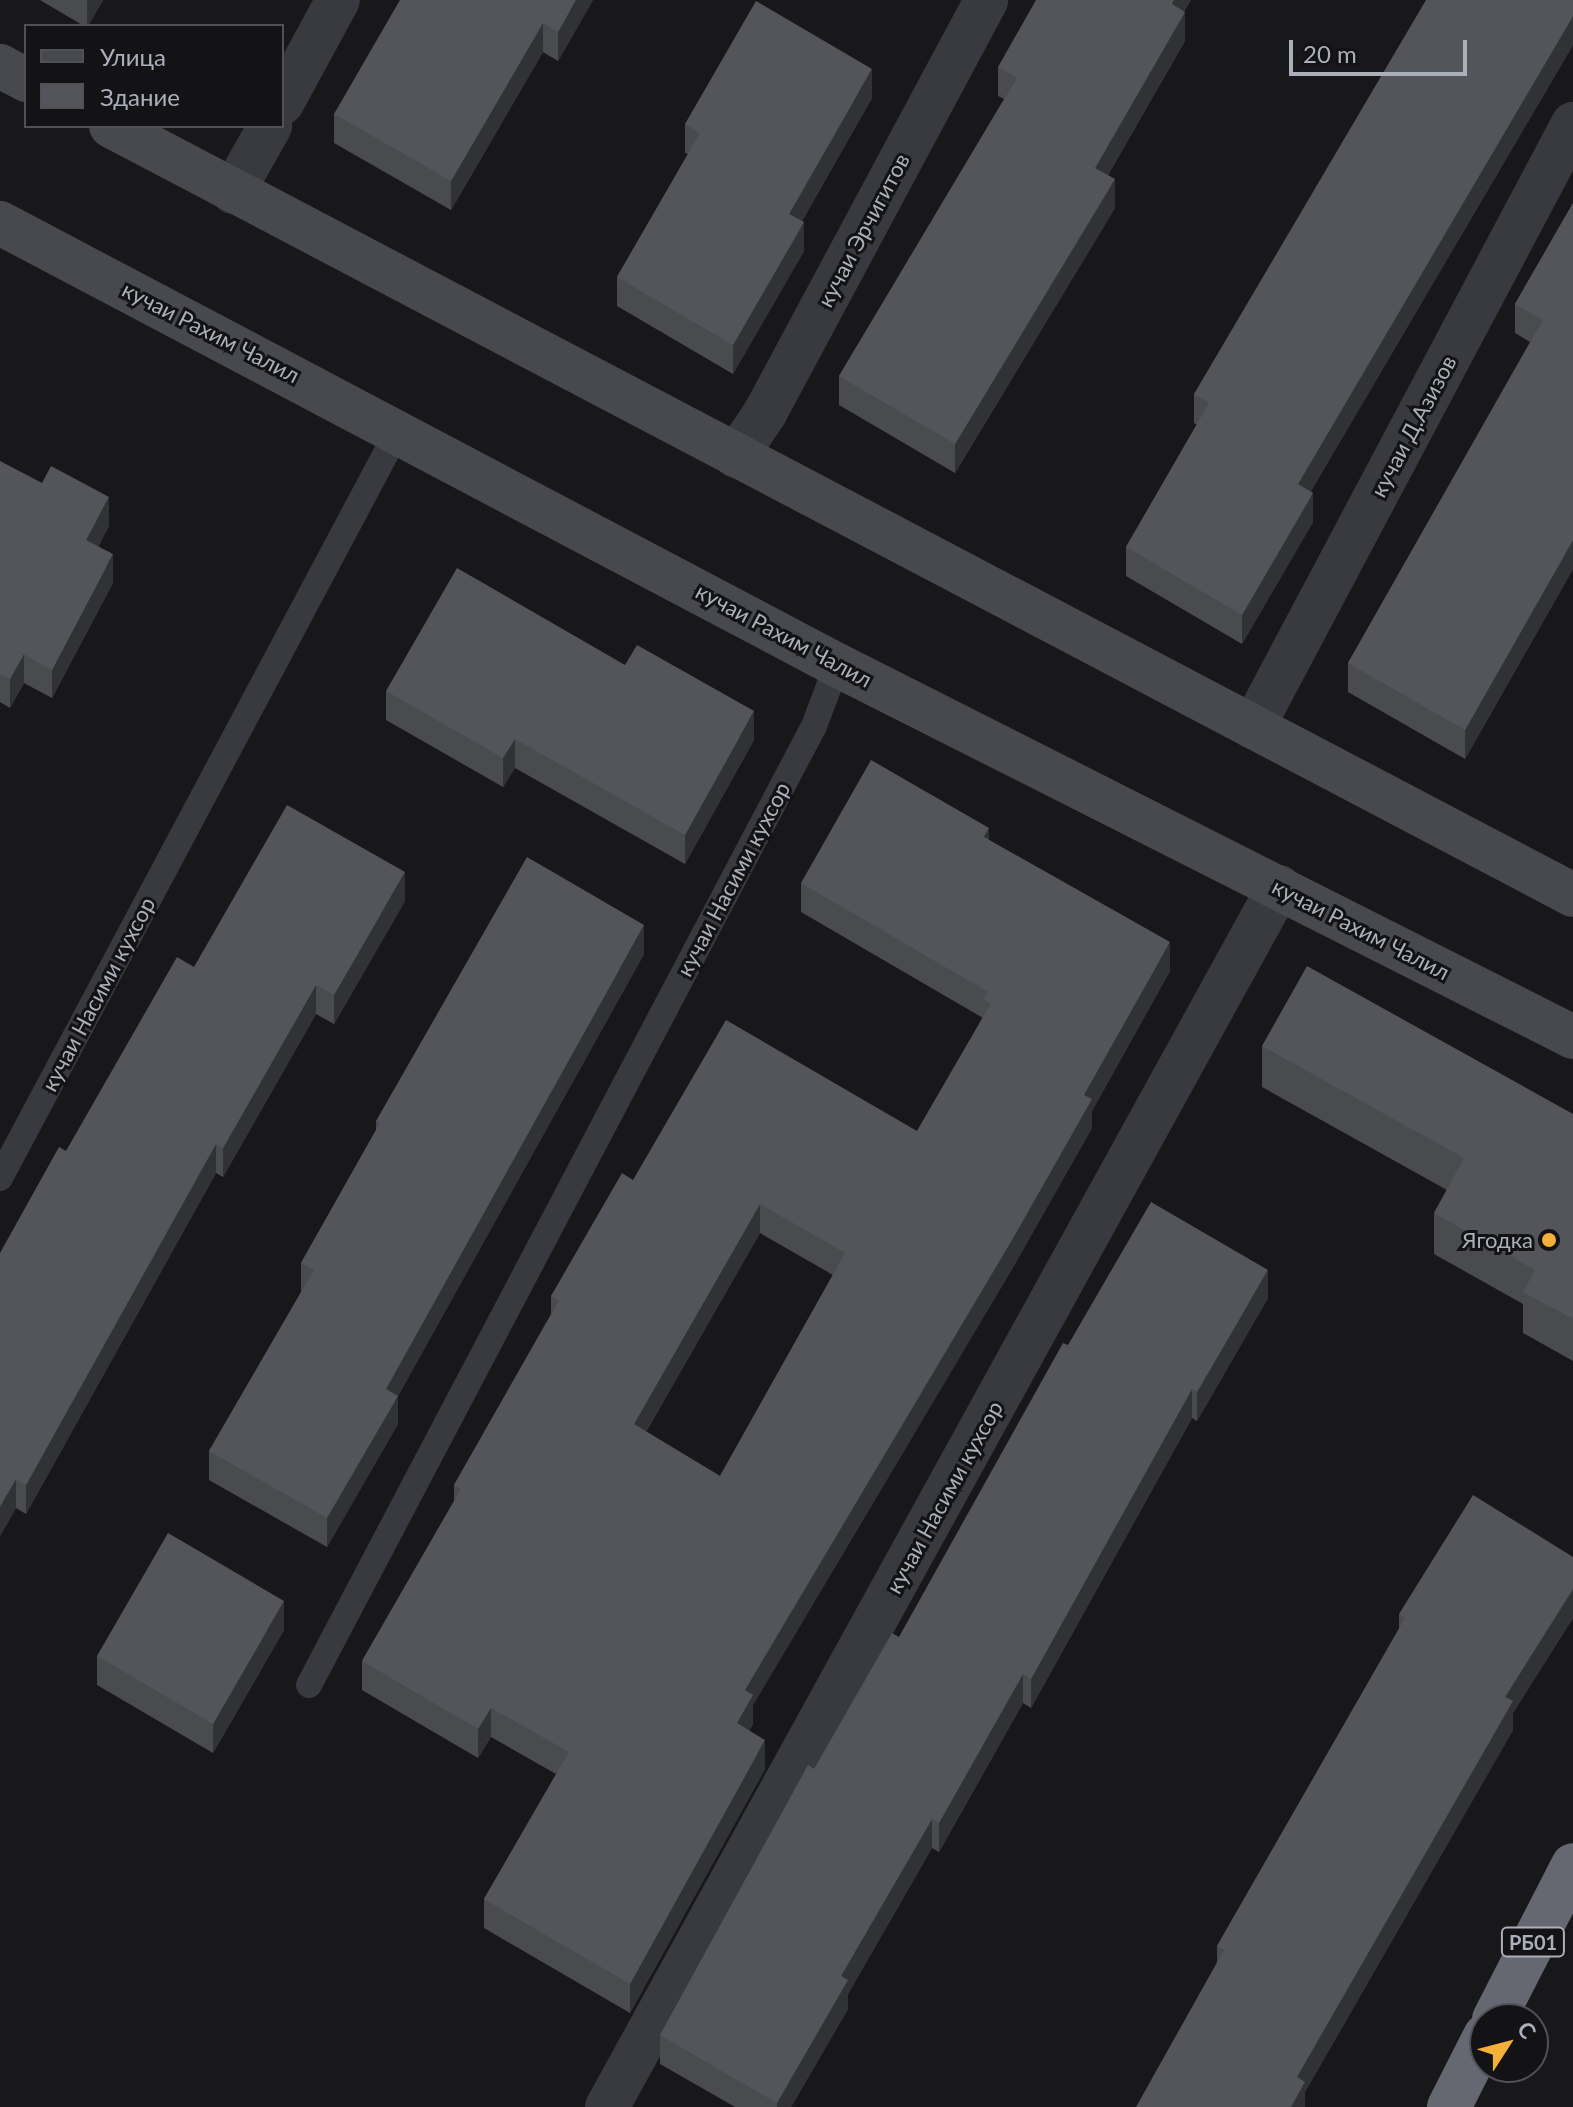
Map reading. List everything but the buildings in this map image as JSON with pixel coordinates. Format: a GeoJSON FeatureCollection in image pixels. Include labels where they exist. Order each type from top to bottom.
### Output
{"type":"FeatureCollection","features":[{"type":"Feature","properties":{"kind":"highway","name":"РБ01"},"geometry":{"type":"LineString","coordinates":[[1502,2003],[1573,1865]]}},
{"type":"Feature","properties":{"kind":"highway"},"geometry":{"type":"LineString","coordinates":[[1449,2107],[1469,2068]]}},
{"type":"Feature","properties":{"kind":"main road"},"geometry":{"type":"LineString","coordinates":[[0,66],[24,79]]}},
{"type":"Feature","properties":{"kind":"main road"},"geometry":{"type":"LineString","coordinates":[[115,128],[1573,895]]}},
{"type":"Feature","properties":{"kind":"main road","name":"кучаи Рахим Чалил"},"geometry":{"type":"LineString","coordinates":[[0,223],[399,429],[837,665],[1573,1037]]}},
{"type":"Feature","properties":{"kind":"street"},"geometry":{"type":"LineString","coordinates":[[284,99],[338,0]]}},
{"type":"Feature","properties":{"kind":"street","name":"кучаи Эрчигитов"},"geometry":{"type":"LineString","coordinates":[[736,456],[765,413],[986,0]]}},
{"type":"Feature","properties":{"kind":"street","name":"кучаи Д.Азизов"},"geometry":{"type":"LineString","coordinates":[[1253,727],[1573,124]]}},
{"type":"Feature","properties":{"kind":"street"},"geometry":{"type":"LineString","coordinates":[[233,192],[269,128]]}},
{"type":"Feature","properties":{"kind":"street","name":"кучаи Насими кухсор"},"geometry":{"type":"LineString","coordinates":[[607,2107],[1279,887]]}},
{"type":"Feature","properties":{"kind":"lane","name":"кучаи Насими кухсор"},"geometry":{"type":"LineString","coordinates":[[0,1178],[399,429]]}},
{"type":"Feature","properties":{"kind":"lane","name":"кучаи Насими кухсор"},"geometry":{"type":"LineString","coordinates":[[309,1685],[814,726],[837,665]]}},
{"type":"Feature","properties":{"kind":"place","name":"Ягодка"},"geometry":{"type":"Point","coordinates":[1549,1240]}}]}
